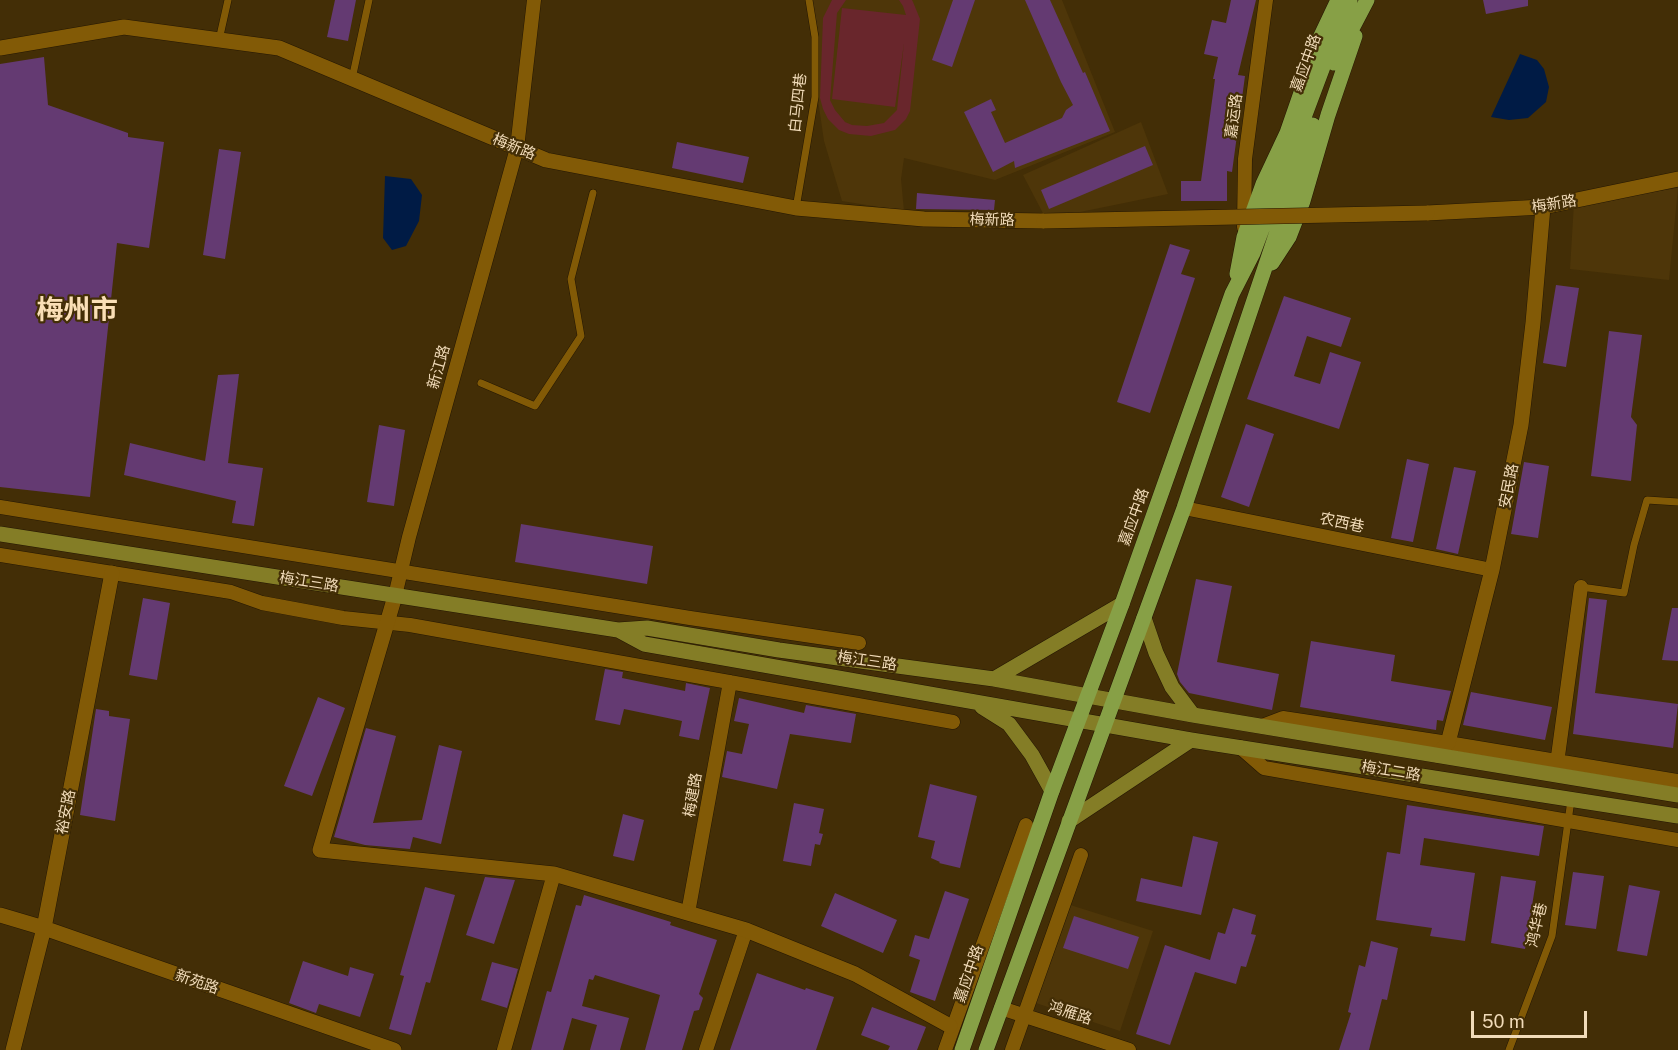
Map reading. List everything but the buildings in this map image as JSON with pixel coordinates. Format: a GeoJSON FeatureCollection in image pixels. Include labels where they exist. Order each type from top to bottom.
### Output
{"type":"FeatureCollection","features":[{"type":"Feature","properties":{"kind":"main road"},"geometry":{"type":"LineString","coordinates":[[1232,294],[1244,237],[1263,184],[1287,133],[1320,38],[1338,0]]}},
{"type":"Feature","properties":{"kind":"main road","name":"嘉应中路"},"geometry":{"type":"LineString","coordinates":[[962,1050],[1052,791],[1122,604],[1232,294],[1253,252],[1350,0]]}},
{"type":"Feature","properties":{"kind":"main road"},"geometry":{"type":"LineString","coordinates":[[986,1050],[1184,508],[1259,284],[1289,237],[1303,201],[1328,115],[1367,0]]}},
{"type":"Feature","properties":{"kind":"main road","name":"梅江三路"},"geometry":{"type":"LineString","coordinates":[[0,534],[618,630],[647,628],[779,650],[994,679],[1114,701]]}},
{"type":"Feature","properties":{"kind":"main road"},"geometry":{"type":"LineString","coordinates":[[994,679],[1122,604]]}},
{"type":"Feature","properties":{"kind":"main road"},"geometry":{"type":"LineString","coordinates":[[1144,618],[1156,653],[1172,687],[1193,715]]}},
{"type":"Feature","properties":{"kind":"main road","name":"梅江三路"},"geometry":{"type":"LineString","coordinates":[[618,630],[644,644],[1105,725]]}},
{"type":"Feature","properties":{"kind":"main road","name":"梅江二路"},"geometry":{"type":"LineString","coordinates":[[1114,701],[1678,795]]}},
{"type":"Feature","properties":{"kind":"main road"},"geometry":{"type":"LineString","coordinates":[[975,702],[1009,724],[1032,754],[1052,791]]}},
{"type":"Feature","properties":{"kind":"main road","name":"梅江二路"},"geometry":{"type":"LineString","coordinates":[[1105,725],[1678,816]]}},
{"type":"Feature","properties":{"kind":"main road"},"geometry":{"type":"LineString","coordinates":[[1069,821],[1191,740]]}},
{"type":"Feature","properties":{"kind":"street","name":"新江路"},"geometry":{"type":"LineString","coordinates":[[395,596],[409,537],[517,148],[534,0]]}},
{"type":"Feature","properties":{"kind":"street","name":"嘉运路"},"geometry":{"type":"LineString","coordinates":[[1244,237],[1245,159],[1266,0]]}},
{"type":"Feature","properties":{"kind":"street","name":"梅新路"},"geometry":{"type":"LineString","coordinates":[[0,48],[124,27],[279,48],[546,160],[796,208],[924,219],[1044,221],[1427,213],[1543,207],[1678,178]]}},
{"type":"Feature","properties":{"kind":"street","name":"安民路"},"geometry":{"type":"LineString","coordinates":[[1437,755],[1448,742],[1492,570],[1521,425],[1543,207]]}},
{"type":"Feature","properties":{"kind":"street"},"geometry":{"type":"LineString","coordinates":[[0,507],[859,643]]}},
{"type":"Feature","properties":{"kind":"street","name":"农西巷"},"geometry":{"type":"LineString","coordinates":[[1184,508],[1492,570]]}},
{"type":"Feature","properties":{"kind":"street"},"geometry":{"type":"LineString","coordinates":[[0,555],[231,592],[262,603],[343,618],[410,625],[953,722]]}},
{"type":"Feature","properties":{"kind":"street","name":"裕安路"},"geometry":{"type":"LineString","coordinates":[[13,1050],[44,928],[112,573]]}},
{"type":"Feature","properties":{"kind":"street"},"geometry":{"type":"LineString","coordinates":[[1558,756],[1581,587]]}},
{"type":"Feature","properties":{"kind":"street"},"geometry":{"type":"LineString","coordinates":[[395,596],[320,850],[554,874],[746,930],[855,974],[950,1026]]}},
{"type":"Feature","properties":{"kind":"street","name":"梅建路"},"geometry":{"type":"LineString","coordinates":[[688,914],[730,682]]}},
{"type":"Feature","properties":{"kind":"street"},"geometry":{"type":"LineString","coordinates":[[1262,726],[1283,718],[1448,742],[1678,782]]}},
{"type":"Feature","properties":{"kind":"street"},"geometry":{"type":"LineString","coordinates":[[1240,747],[1264,768],[1678,840]]}},
{"type":"Feature","properties":{"kind":"street"},"geometry":{"type":"LineString","coordinates":[[945,1050],[1026,825]]}},
{"type":"Feature","properties":{"kind":"street"},"geometry":{"type":"LineString","coordinates":[[1012,1050],[1081,855]]}},
{"type":"Feature","properties":{"kind":"street"},"geometry":{"type":"LineString","coordinates":[[504,1050],[554,874]]}},
{"type":"Feature","properties":{"kind":"street","name":"新苑路"},"geometry":{"type":"LineString","coordinates":[[0,915],[44,928],[394,1050]]}},
{"type":"Feature","properties":{"kind":"street"},"geometry":{"type":"LineString","coordinates":[[706,1050],[746,930]]}},
{"type":"Feature","properties":{"kind":"street","name":"鸿雁路"},"geometry":{"type":"LineString","coordinates":[[1001,1008],[1129,1050]]}},
{"type":"Feature","properties":{"kind":"lane"},"geometry":{"type":"LineString","coordinates":[[219,40],[228,0]]}},
{"type":"Feature","properties":{"kind":"lane"},"geometry":{"type":"LineString","coordinates":[[352,79],[369,0]]}},
{"type":"Feature","properties":{"kind":"lane","name":"白马四巷"},"geometry":{"type":"LineString","coordinates":[[796,208],[815,98],[815,38],[809,0]]}},
{"type":"Feature","properties":{"kind":"lane"},"geometry":{"type":"LineString","coordinates":[[481,383],[535,406],[581,336],[572,279],[593,194]]}},
{"type":"Feature","properties":{"kind":"lane"},"geometry":{"type":"LineString","coordinates":[[1581,587],[1624,593],[1634,545],[1647,500],[1678,502]]}},
{"type":"Feature","properties":{"kind":"lane","name":"鸿华巷"},"geometry":{"type":"LineString","coordinates":[[1509,1050],[1552,936],[1571,800]]}},
{"type":"Feature","properties":{"kind":"shaded area"},"geometry":{"type":"Polygon","coordinates":[[[812,0],[1062,0],[1115,132],[995,180],[904,158],[901,179],[904,211],[842,201],[824,141],[818,100],[819,37],[812,0]]]}},
{"type":"Feature","properties":{"kind":"shaded area"},"geometry":{"type":"Polygon","coordinates":[[[832,0],[846,0],[837,13],[830,100],[845,122],[867,126],[884,123],[897,110],[904,43],[895,107],[832,99],[842,8],[906,15],[899,0],[912,0],[913,2],[920,19],[910,111],[906,119],[895,130],[871,136],[849,134],[839,130],[828,119],[823,109],[820,98],[823,18],[832,0]]]}},
{"type":"Feature","properties":{"kind":"shaded area"},"geometry":{"type":"Polygon","coordinates":[[[1141,122],[1168,194],[1046,219],[1023,175],[1141,122]]]}},
{"type":"Feature","properties":{"kind":"shaded area"},"geometry":{"type":"Polygon","coordinates":[[[1678,188],[1669,280],[1570,269],[1574,203],[1678,188]]]}},
{"type":"Feature","properties":{"kind":"shaded area"},"geometry":{"type":"Polygon","coordinates":[[[1064,903],[1153,931],[1120,1031],[1033,1002],[1064,903]]]}},
{"type":"Feature","properties":{"kind":"water"},"geometry":{"type":"Polygon","coordinates":[[[1520,54],[1537,60],[1544,69],[1549,87],[1546,102],[1528,118],[1509,120],[1491,117],[1520,54]]]}},
{"type":"Feature","properties":{"kind":"water"},"geometry":{"type":"Polygon","coordinates":[[[385,176],[411,179],[422,195],[419,221],[406,246],[392,250],[383,238],[385,176]]]}},
{"type":"Feature","properties":{"kind":"district","name":"梅州市"},"geometry":{"type":"Point","coordinates":[77,311]}}]}
